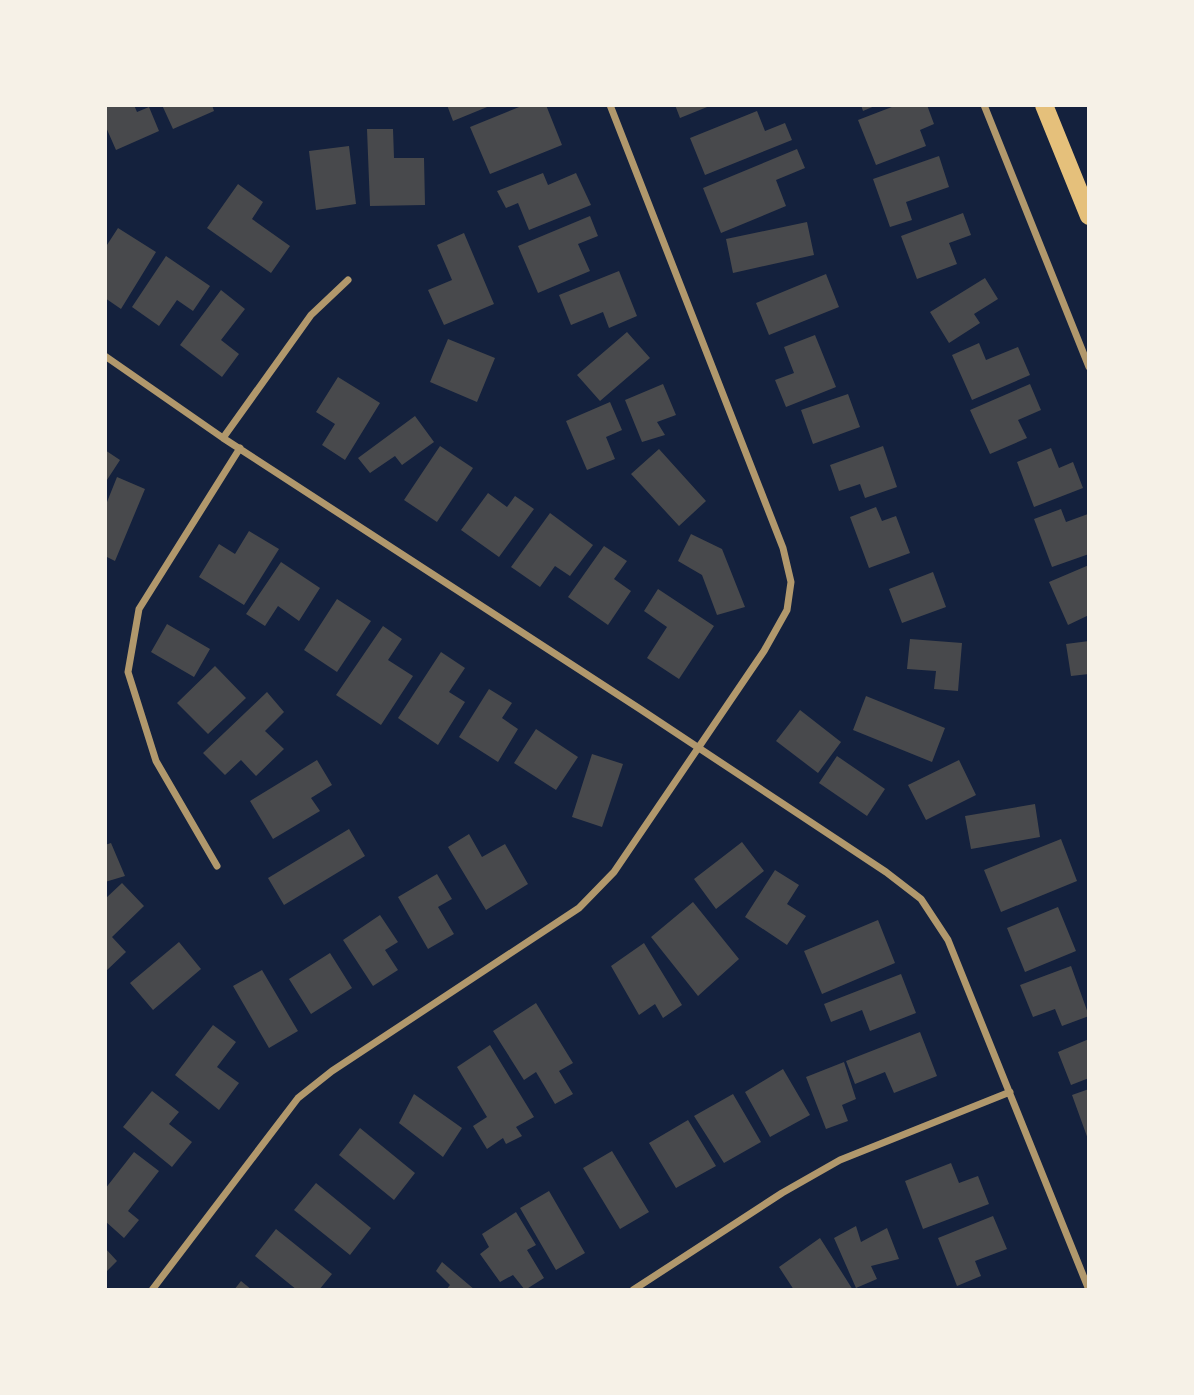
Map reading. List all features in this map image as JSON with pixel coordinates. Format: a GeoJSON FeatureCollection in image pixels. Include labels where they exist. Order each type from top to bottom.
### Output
{"type":"FeatureCollection","features":[{"type":"Feature","properties":{"kind":"main road"},"geometry":{"type":"LineString","coordinates":[[1044,105],[1089,216]]}},
{"type":"Feature","properties":{"kind":"street"},"geometry":{"type":"LineString","coordinates":[[152,1290],[298,1098],[332,1071],[579,908],[614,872],[764,652],[787,610],[791,582],[783,548],[611,105]]}},
{"type":"Feature","properties":{"kind":"street"},"geometry":{"type":"LineString","coordinates":[[984,105],[1089,367]]}},
{"type":"Feature","properties":{"kind":"street"},"geometry":{"type":"LineString","coordinates":[[223,438],[311,315],[348,280]]}},
{"type":"Feature","properties":{"kind":"street"},"geometry":{"type":"LineString","coordinates":[[105,356],[223,438],[886,872],[921,899],[948,940],[1089,1290]]}},
{"type":"Feature","properties":{"kind":"street"},"geometry":{"type":"LineString","coordinates":[[217,866],[156,761],[128,672],[139,609],[240,448]]}},
{"type":"Feature","properties":{"kind":"street"},"geometry":{"type":"LineString","coordinates":[[633,1290],[782,1193],[839,1160],[1010,1092]]}},
{"type":"Feature","properties":{"kind":"building"},"geometry":{"type":"Polygon","coordinates":[[[105,105],[134,105],[137,112],[149,107],[159,131],[116,150],[105,125],[105,105]]]}},
{"type":"Feature","properties":{"kind":"building"},"geometry":{"type":"Polygon","coordinates":[[[162,105],[212,105],[214,111],[173,129],[162,105]]]}},
{"type":"Feature","properties":{"kind":"building"},"geometry":{"type":"Polygon","coordinates":[[[447,105],[492,105],[453,121],[447,105]]]}},
{"type":"Feature","properties":{"kind":"building"},"geometry":{"type":"Polygon","coordinates":[[[524,105],[546,105],[562,145],[490,174],[470,127],[524,105]]]}},
{"type":"Feature","properties":{"kind":"building"},"geometry":{"type":"Polygon","coordinates":[[[675,105],[712,105],[680,118],[675,105]]]}},
{"type":"Feature","properties":{"kind":"building"},"geometry":{"type":"Polygon","coordinates":[[[861,105],[877,105],[863,111],[861,105]]]}},
{"type":"Feature","properties":{"kind":"building"},"geometry":{"type":"Polygon","coordinates":[[[897,105],[927,105],[934,124],[920,130],[926,146],[876,165],[858,120],[897,105]]]}},
{"type":"Feature","properties":{"kind":"building"},"geometry":{"type":"Polygon","coordinates":[[[757,111],[765,131],[785,123],[792,140],[705,175],[690,138],[757,111]]]}},
{"type":"Feature","properties":{"kind":"building"},"geometry":{"type":"Polygon","coordinates":[[[367,129],[393,129],[394,158],[424,158],[425,205],[370,206],[367,129]]]}},
{"type":"Feature","properties":{"kind":"building"},"geometry":{"type":"Polygon","coordinates":[[[349,146],[356,204],[316,210],[309,151],[349,146]]]}},
{"type":"Feature","properties":{"kind":"building"},"geometry":{"type":"Polygon","coordinates":[[[797,149],[805,168],[776,180],[786,206],[721,233],[703,188],[797,149]]]}},
{"type":"Feature","properties":{"kind":"building"},"geometry":{"type":"Polygon","coordinates":[[[939,156],[949,187],[906,202],[912,220],[890,227],[873,179],[939,156]]]}},
{"type":"Feature","properties":{"kind":"building"},"geometry":{"type":"Polygon","coordinates":[[[543,173],[548,185],[576,173],[591,205],[529,230],[518,203],[506,208],[497,191],[543,173]]]}},
{"type":"Feature","properties":{"kind":"building"},"geometry":{"type":"Polygon","coordinates":[[[238,184],[263,202],[252,219],[290,246],[271,273],[207,228],[238,184]]]}},
{"type":"Feature","properties":{"kind":"building"},"geometry":{"type":"Polygon","coordinates":[[[963,213],[971,235],[949,243],[957,264],[917,279],[901,236],[963,213]]]}},
{"type":"Feature","properties":{"kind":"building"},"geometry":{"type":"Polygon","coordinates":[[[590,216],[598,236],[578,244],[590,271],[538,293],[518,246],[590,216]]]}},
{"type":"Feature","properties":{"kind":"building"},"geometry":{"type":"Polygon","coordinates":[[[807,222],[814,255],[733,273],[726,239],[807,222]]]}},
{"type":"Feature","properties":{"kind":"building"},"geometry":{"type":"Polygon","coordinates":[[[118,228],[156,252],[121,309],[105,298],[105,248],[118,228]]]}},
{"type":"Feature","properties":{"kind":"building"},"geometry":{"type":"Polygon","coordinates":[[[464,233],[494,304],[444,325],[428,290],[452,280],[437,245],[464,233]]]}},
{"type":"Feature","properties":{"kind":"building"},"geometry":{"type":"Polygon","coordinates":[[[166,256],[210,286],[193,311],[177,300],[159,326],[132,307],[166,256]]]}},
{"type":"Feature","properties":{"kind":"building"},"geometry":{"type":"Polygon","coordinates":[[[619,271],[637,316],[609,328],[603,312],[571,325],[559,295],[619,271]]]}},
{"type":"Feature","properties":{"kind":"building"},"geometry":{"type":"Polygon","coordinates":[[[826,274],[839,307],[769,335],[756,303],[826,274]]]}},
{"type":"Feature","properties":{"kind":"building"},"geometry":{"type":"Polygon","coordinates":[[[985,278],[998,299],[974,314],[980,323],[949,343],[930,312],[985,278]]]}},
{"type":"Feature","properties":{"kind":"building"},"geometry":{"type":"Polygon","coordinates":[[[221,290],[245,309],[221,340],[239,354],[222,377],[180,345],[221,290]]]}},
{"type":"Feature","properties":{"kind":"building"},"geometry":{"type":"Polygon","coordinates":[[[627,332],[650,358],[600,401],[577,375],[627,332]]]}},
{"type":"Feature","properties":{"kind":"building"},"geometry":{"type":"Polygon","coordinates":[[[815,335],[836,387],[786,407],[775,380],[794,373],[784,347],[815,335]]]}},
{"type":"Feature","properties":{"kind":"building"},"geometry":{"type":"Polygon","coordinates":[[[448,339],[495,358],[477,402],[430,382],[448,339]]]}},
{"type":"Feature","properties":{"kind":"building"},"geometry":{"type":"Polygon","coordinates":[[[979,343],[986,360],[1018,347],[1030,375],[972,400],[952,355],[979,343]]]}},
{"type":"Feature","properties":{"kind":"building"},"geometry":{"type":"Polygon","coordinates":[[[338,377],[380,403],[345,460],[322,445],[335,424],[316,412],[338,377]]]}},
{"type":"Feature","properties":{"kind":"building"},"geometry":{"type":"Polygon","coordinates":[[[663,384],[676,415],[657,422],[665,435],[642,442],[625,400],[663,384]]]}},
{"type":"Feature","properties":{"kind":"building"},"geometry":{"type":"Polygon","coordinates":[[[1030,384],[1041,410],[1018,420],[1027,438],[990,454],[970,410],[1030,384]]]}},
{"type":"Feature","properties":{"kind":"building"},"geometry":{"type":"Polygon","coordinates":[[[848,394],[860,427],[813,444],[801,410],[848,394]]]}},
{"type":"Feature","properties":{"kind":"building"},"geometry":{"type":"Polygon","coordinates":[[[610,402],[622,430],[606,437],[615,459],[587,470],[566,421],[610,402]]]}},
{"type":"Feature","properties":{"kind":"building"},"geometry":{"type":"Polygon","coordinates":[[[415,416],[434,442],[402,465],[395,456],[370,473],[358,458],[415,416]]]}},
{"type":"Feature","properties":{"kind":"building"},"geometry":{"type":"Polygon","coordinates":[[[440,446],[473,468],[437,522],[404,500],[440,446]]]}},
{"type":"Feature","properties":{"kind":"building"},"geometry":{"type":"Polygon","coordinates":[[[883,446],[897,487],[865,498],[860,484],[839,491],[830,465],[883,446]]]}},
{"type":"Feature","properties":{"kind":"building"},"geometry":{"type":"Polygon","coordinates":[[[1051,448],[1059,468],[1073,462],[1083,488],[1034,507],[1017,462],[1051,448]]]}},
{"type":"Feature","properties":{"kind":"building"},"geometry":{"type":"Polygon","coordinates":[[[659,449],[706,501],[679,526],[631,474],[659,449]]]}},
{"type":"Feature","properties":{"kind":"building"},"geometry":{"type":"Polygon","coordinates":[[[105,450],[120,460],[105,483],[105,450]]]}},
{"type":"Feature","properties":{"kind":"building"},"geometry":{"type":"Polygon","coordinates":[[[117,477],[145,489],[115,561],[105,556],[105,507],[117,477]]]}},
{"type":"Feature","properties":{"kind":"building"},"geometry":{"type":"Polygon","coordinates":[[[488,493],[507,507],[515,496],[534,509],[499,557],[461,530],[488,493]]]}},
{"type":"Feature","properties":{"kind":"building"},"geometry":{"type":"Polygon","coordinates":[[[876,507],[882,521],[896,516],[910,553],[869,568],[850,517],[876,507]]]}},
{"type":"Feature","properties":{"kind":"building"},"geometry":{"type":"Polygon","coordinates":[[[1061,509],[1066,522],[1088,514],[1089,554],[1052,567],[1034,519],[1061,509]]]}},
{"type":"Feature","properties":{"kind":"building"},"geometry":{"type":"Polygon","coordinates":[[[550,513],[593,545],[570,576],[555,566],[540,587],[511,567],[550,513]]]}},
{"type":"Feature","properties":{"kind":"building"},"geometry":{"type":"Polygon","coordinates":[[[249,531],[279,549],[244,605],[199,577],[219,544],[235,554],[249,531]]]}},
{"type":"Feature","properties":{"kind":"building"},"geometry":{"type":"Polygon","coordinates":[[[691,534],[722,549],[745,607],[717,615],[702,575],[678,561],[691,534]]]}},
{"type":"Feature","properties":{"kind":"building"},"geometry":{"type":"Polygon","coordinates":[[[604,546],[627,561],[614,579],[631,591],[608,625],[568,597],[604,546]]]}},
{"type":"Feature","properties":{"kind":"building"},"geometry":{"type":"Polygon","coordinates":[[[281,562],[320,588],[299,621],[278,606],[265,626],[246,614],[281,562]]]}},
{"type":"Feature","properties":{"kind":"building"},"geometry":{"type":"Polygon","coordinates":[[[1089,565],[1089,615],[1068,625],[1049,582],[1089,565]]]}},
{"type":"Feature","properties":{"kind":"building"},"geometry":{"type":"Polygon","coordinates":[[[933,572],[946,607],[902,623],[889,589],[933,572]]]}},
{"type":"Feature","properties":{"kind":"building"},"geometry":{"type":"Polygon","coordinates":[[[658,589],[714,626],[679,679],[647,658],[667,627],[644,611],[658,589]]]}},
{"type":"Feature","properties":{"kind":"building"},"geometry":{"type":"Polygon","coordinates":[[[337,599],[371,621],[337,672],[304,650],[337,599]]]}},
{"type":"Feature","properties":{"kind":"building"},"geometry":{"type":"Polygon","coordinates":[[[167,624],[210,649],[194,677],[151,652],[167,624]]]}},
{"type":"Feature","properties":{"kind":"building"},"geometry":{"type":"Polygon","coordinates":[[[383,626],[402,639],[388,660],[413,676],[381,725],[336,695],[383,626]]]}},
{"type":"Feature","properties":{"kind":"building"},"geometry":{"type":"Polygon","coordinates":[[[910,639],[962,643],[958,691],[934,689],[936,671],[907,669],[910,639]]]}},
{"type":"Feature","properties":{"kind":"building"},"geometry":{"type":"Polygon","coordinates":[[[1089,641],[1089,674],[1071,676],[1066,644],[1089,641]]]}},
{"type":"Feature","properties":{"kind":"building"},"geometry":{"type":"Polygon","coordinates":[[[441,652],[465,668],[449,692],[465,702],[438,745],[398,718],[441,652]]]}},
{"type":"Feature","properties":{"kind":"building"},"geometry":{"type":"Polygon","coordinates":[[[215,666],[246,698],[208,734],[177,703],[215,666]]]}},
{"type":"Feature","properties":{"kind":"building"},"geometry":{"type":"Polygon","coordinates":[[[489,689],[512,703],[502,718],[518,729],[498,762],[459,737],[489,689]]]}},
{"type":"Feature","properties":{"kind":"building"},"geometry":{"type":"Polygon","coordinates":[[[267,692],[284,712],[265,731],[284,749],[256,776],[241,760],[225,775],[203,753],[267,692]]]}},
{"type":"Feature","properties":{"kind":"building"},"geometry":{"type":"Polygon","coordinates":[[[866,696],[945,728],[932,762],[853,730],[866,696]]]}},
{"type":"Feature","properties":{"kind":"building"},"geometry":{"type":"Polygon","coordinates":[[[800,710],[841,742],[818,773],[776,741],[800,710]]]}},
{"type":"Feature","properties":{"kind":"building"},"geometry":{"type":"Polygon","coordinates":[[[536,729],[578,757],[556,790],[514,763],[536,729]]]}},
{"type":"Feature","properties":{"kind":"building"},"geometry":{"type":"Polygon","coordinates":[[[592,754],[623,764],[602,827],[572,817],[592,754]]]}},
{"type":"Feature","properties":{"kind":"building"},"geometry":{"type":"Polygon","coordinates":[[[837,756],[885,789],[867,816],[819,783],[837,756]]]}},
{"type":"Feature","properties":{"kind":"building"},"geometry":{"type":"Polygon","coordinates":[[[317,760],[332,785],[311,798],[320,811],[273,839],[250,801],[317,760]]]}},
{"type":"Feature","properties":{"kind":"building"},"geometry":{"type":"Polygon","coordinates":[[[959,760],[976,795],[926,820],[908,785],[959,760]]]}},
{"type":"Feature","properties":{"kind":"building"},"geometry":{"type":"Polygon","coordinates":[[[1035,804],[1040,837],[971,849],[965,816],[1035,804]]]}},
{"type":"Feature","properties":{"kind":"building"},"geometry":{"type":"Polygon","coordinates":[[[349,829],[365,856],[284,905],[268,878],[349,829]]]}},
{"type":"Feature","properties":{"kind":"building"},"geometry":{"type":"Polygon","coordinates":[[[469,834],[482,857],[505,844],[528,884],[486,910],[448,847],[469,834]]]}},
{"type":"Feature","properties":{"kind":"building"},"geometry":{"type":"Polygon","coordinates":[[[1061,839],[1077,881],[1001,912],[984,870],[1061,839]]]}},
{"type":"Feature","properties":{"kind":"building"},"geometry":{"type":"Polygon","coordinates":[[[742,842],[764,871],[716,909],[694,879],[742,842]]]}},
{"type":"Feature","properties":{"kind":"building"},"geometry":{"type":"Polygon","coordinates":[[[111,843],[125,876],[105,882],[105,845],[111,843]]]}},
{"type":"Feature","properties":{"kind":"building"},"geometry":{"type":"Polygon","coordinates":[[[775,870],[799,885],[787,904],[806,916],[787,945],[745,917],[775,870]]]}},
{"type":"Feature","properties":{"kind":"building"},"geometry":{"type":"Polygon","coordinates":[[[437,874],[452,899],[438,907],[454,934],[428,949],[398,897],[437,874]]]}},
{"type":"Feature","properties":{"kind":"building"},"geometry":{"type":"Polygon","coordinates":[[[122,883],[144,906],[112,937],[126,952],[105,972],[105,899],[122,883]]]}},
{"type":"Feature","properties":{"kind":"building"},"geometry":{"type":"Polygon","coordinates":[[[693,902],[739,959],[698,996],[651,937],[693,902]]]}},
{"type":"Feature","properties":{"kind":"building"},"geometry":{"type":"Polygon","coordinates":[[[1058,907],[1076,951],[1025,972],[1007,928],[1058,907]]]}},
{"type":"Feature","properties":{"kind":"building"},"geometry":{"type":"Polygon","coordinates":[[[380,915],[398,942],[385,950],[398,970],[373,986],[343,940],[380,915]]]}},
{"type":"Feature","properties":{"kind":"building"},"geometry":{"type":"Polygon","coordinates":[[[878,920],[895,963],[822,994],[804,951],[878,920]]]}},
{"type":"Feature","properties":{"kind":"building"},"geometry":{"type":"Polygon","coordinates":[[[179,942],[201,969],[153,1010],[130,983],[179,942]]]}},
{"type":"Feature","properties":{"kind":"building"},"geometry":{"type":"Polygon","coordinates":[[[644,943],[682,1005],[663,1018],[655,1004],[639,1015],[611,966],[644,943]]]}},
{"type":"Feature","properties":{"kind":"building"},"geometry":{"type":"Polygon","coordinates":[[[330,953],[352,988],[311,1014],[289,979],[330,953]]]}},
{"type":"Feature","properties":{"kind":"building"},"geometry":{"type":"Polygon","coordinates":[[[1071,966],[1089,1016],[1062,1026],[1055,1009],[1033,1017],[1020,985],[1071,966]]]}},
{"type":"Feature","properties":{"kind":"building"},"geometry":{"type":"Polygon","coordinates":[[[262,970],[298,1031],[269,1048],[233,986],[262,970]]]}},
{"type":"Feature","properties":{"kind":"building"},"geometry":{"type":"Polygon","coordinates":[[[901,974],[916,1013],[870,1031],[862,1010],[831,1022],[824,1004],[901,974]]]}},
{"type":"Feature","properties":{"kind":"building"},"geometry":{"type":"Polygon","coordinates":[[[536,1003],[573,1063],[559,1071],[573,1094],[555,1104],[536,1072],[524,1080],[493,1031],[536,1003]]]}},
{"type":"Feature","properties":{"kind":"building"},"geometry":{"type":"Polygon","coordinates":[[[213,1025],[236,1042],[217,1067],[239,1083],[219,1110],[175,1075],[213,1025]]]}},
{"type":"Feature","properties":{"kind":"building"},"geometry":{"type":"Polygon","coordinates":[[[920,1032],[937,1076],[894,1093],[885,1072],[855,1084],[846,1061],[920,1032]]]}},
{"type":"Feature","properties":{"kind":"building"},"geometry":{"type":"Polygon","coordinates":[[[1089,1039],[1089,1078],[1071,1085],[1058,1052],[1089,1039]]]}},
{"type":"Feature","properties":{"kind":"building"},"geometry":{"type":"Polygon","coordinates":[[[490,1045],[534,1117],[516,1127],[522,1136],[506,1144],[503,1138],[487,1149],[473,1126],[487,1117],[457,1067],[490,1045]]]}},
{"type":"Feature","properties":{"kind":"building"},"geometry":{"type":"Polygon","coordinates":[[[844,1062],[856,1099],[842,1105],[848,1121],[826,1129],[806,1077],[844,1062]]]}},
{"type":"Feature","properties":{"kind":"building"},"geometry":{"type":"Polygon","coordinates":[[[783,1069],[810,1115],[770,1137],[745,1092],[783,1069]]]}},
{"type":"Feature","properties":{"kind":"building"},"geometry":{"type":"Polygon","coordinates":[[[1089,1089],[1089,1142],[1072,1095],[1089,1089]]]}},
{"type":"Feature","properties":{"kind":"building"},"geometry":{"type":"Polygon","coordinates":[[[152,1091],[179,1112],[169,1124],[192,1142],[172,1167],[123,1127],[152,1091]]]}},
{"type":"Feature","properties":{"kind":"building"},"geometry":{"type":"Polygon","coordinates":[[[414,1094],[462,1128],[443,1157],[399,1123],[414,1094]]]}},
{"type":"Feature","properties":{"kind":"building"},"geometry":{"type":"Polygon","coordinates":[[[733,1094],[761,1142],[724,1163],[694,1116],[733,1094]]]}},
{"type":"Feature","properties":{"kind":"building"},"geometry":{"type":"Polygon","coordinates":[[[688,1120],[716,1166],[676,1188],[649,1143],[688,1120]]]}},
{"type":"Feature","properties":{"kind":"building"},"geometry":{"type":"Polygon","coordinates":[[[360,1128],[415,1173],[394,1200],[339,1155],[360,1128]]]}},
{"type":"Feature","properties":{"kind":"building"},"geometry":{"type":"Polygon","coordinates":[[[612,1151],[649,1212],[620,1229],[583,1168],[612,1151]]]}},
{"type":"Feature","properties":{"kind":"building"},"geometry":{"type":"Polygon","coordinates":[[[134,1152],[159,1171],[128,1211],[139,1220],[124,1238],[105,1221],[105,1189],[134,1152]]]}},
{"type":"Feature","properties":{"kind":"building"},"geometry":{"type":"Polygon","coordinates":[[[951,1163],[959,1183],[978,1176],[989,1204],[923,1229],[905,1181],[951,1163]]]}},
{"type":"Feature","properties":{"kind":"building"},"geometry":{"type":"Polygon","coordinates":[[[316,1183],[371,1228],[350,1255],[294,1210],[316,1183]]]}},
{"type":"Feature","properties":{"kind":"building"},"geometry":{"type":"Polygon","coordinates":[[[549,1191],[585,1253],[556,1270],[520,1208],[549,1191]]]}},
{"type":"Feature","properties":{"kind":"building"},"geometry":{"type":"Polygon","coordinates":[[[516,1212],[536,1245],[527,1250],[544,1278],[525,1290],[513,1275],[500,1282],[480,1254],[489,1247],[482,1234],[516,1212]]]}},
{"type":"Feature","properties":{"kind":"building"},"geometry":{"type":"Polygon","coordinates":[[[993,1216],[1007,1249],[975,1261],[981,1276],[957,1286],[938,1238],[993,1216]]]}},
{"type":"Feature","properties":{"kind":"building"},"geometry":{"type":"Polygon","coordinates":[[[856,1226],[861,1242],[887,1228],[899,1259],[871,1266],[877,1279],[856,1288],[834,1238],[856,1226]]]}},
{"type":"Feature","properties":{"kind":"building"},"geometry":{"type":"Polygon","coordinates":[[[276,1229],[332,1274],[319,1290],[297,1290],[255,1256],[276,1229]]]}},
{"type":"Feature","properties":{"kind":"building"},"geometry":{"type":"Polygon","coordinates":[[[820,1238],[853,1290],[794,1290],[779,1267],[820,1238]]]}},
{"type":"Feature","properties":{"kind":"building"},"geometry":{"type":"Polygon","coordinates":[[[105,1248],[117,1261],[105,1273],[105,1248]]]}},
{"type":"Feature","properties":{"kind":"building"},"geometry":{"type":"Polygon","coordinates":[[[442,1262],[475,1290],[446,1290],[450,1285],[436,1271],[442,1262]]]}},
{"type":"Feature","properties":{"kind":"building"},"geometry":{"type":"Polygon","coordinates":[[[241,1281],[252,1290],[234,1290],[241,1281]]]}}]}
